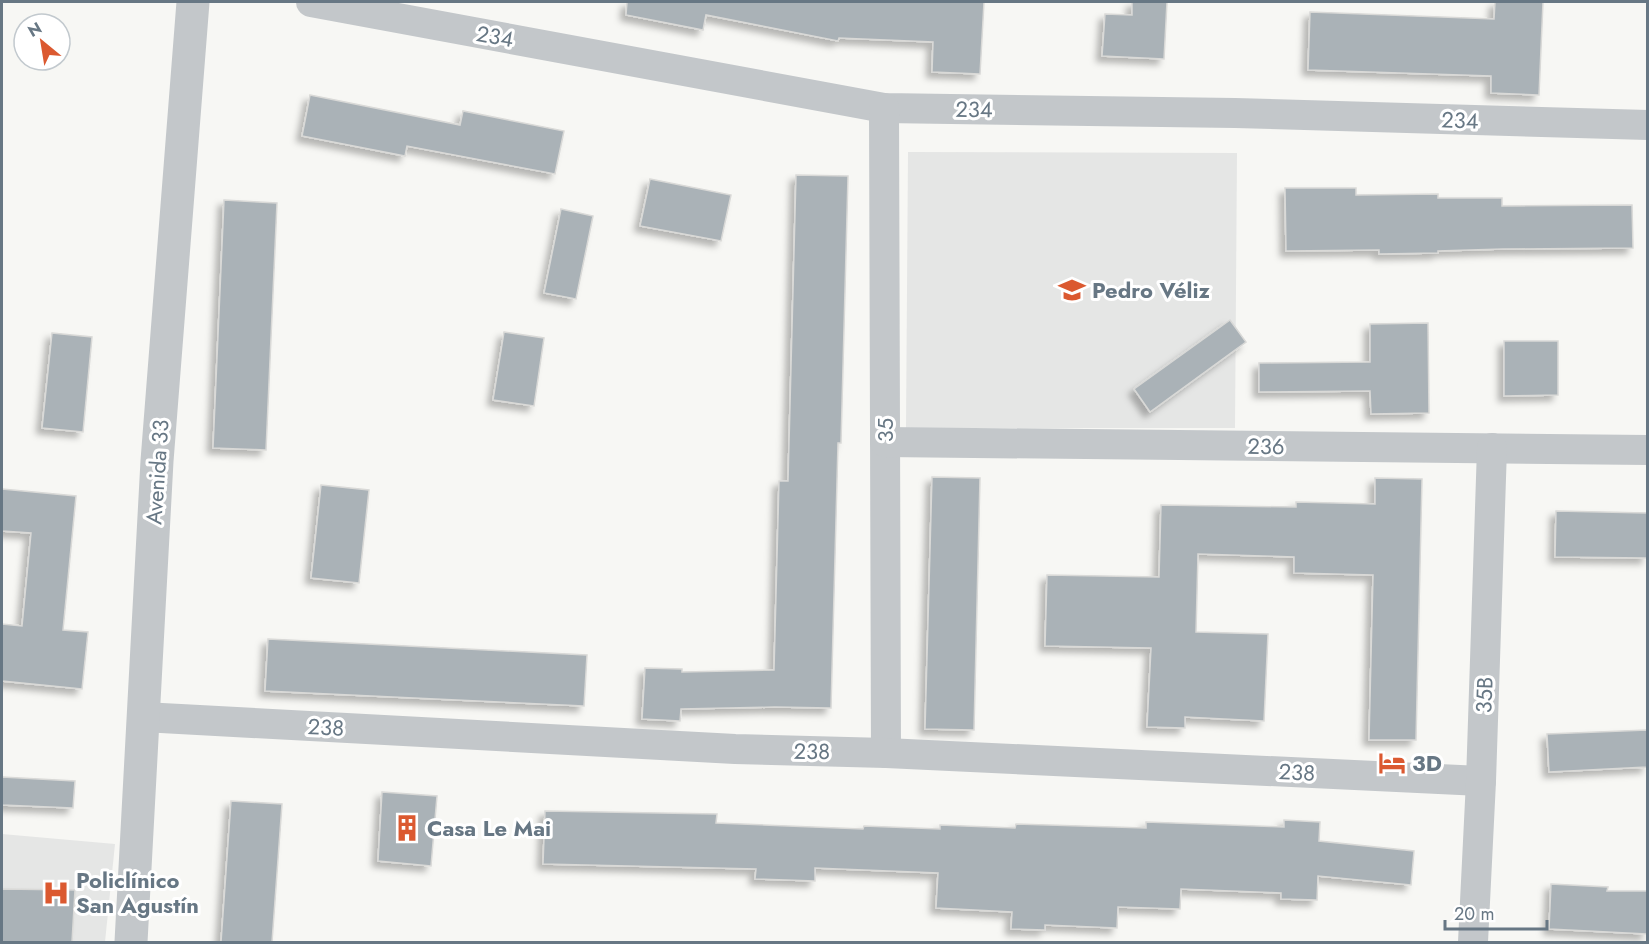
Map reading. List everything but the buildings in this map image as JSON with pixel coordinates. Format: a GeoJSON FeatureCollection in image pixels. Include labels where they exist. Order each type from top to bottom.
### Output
{"type":"FeatureCollection","features":[{"type":"Feature","properties":{"kind":"street","name":"Avenida 33"},"geometry":{"type":"LineString","coordinates":[[131,942],[157,461],[194,2]]}},
{"type":"Feature","properties":{"kind":"street","name":"234"},"geometry":{"type":"LineString","coordinates":[[311,2],[884,108],[1235,113],[1647,125]]}},
{"type":"Feature","properties":{"kind":"street","name":"35"},"geometry":{"type":"LineString","coordinates":[[884,108],[886,753]]}},
{"type":"Feature","properties":{"kind":"street","name":"236"},"geometry":{"type":"LineString","coordinates":[[885,442],[1647,450]]}},
{"type":"Feature","properties":{"kind":"street","name":"35B"},"geometry":{"type":"LineString","coordinates":[[1473,942],[1481,781],[1492,448]]}},
{"type":"Feature","properties":{"kind":"street","name":"238"},"geometry":{"type":"LineString","coordinates":[[143,717],[735,749],[886,753],[1481,781]]}},
{"type":"Feature","properties":{"kind":"shaded area","name":"Pedro Véliz"},"geometry":{"type":"Polygon","coordinates":[[[908,152],[1237,153],[1235,428],[906,428],[908,152]]]}},
{"type":"Feature","properties":{"kind":"shaded area","name":"Policlínico San Agustín"},"geometry":{"type":"Polygon","coordinates":[[[2,834],[115,844],[105,942],[2,942],[2,834]]]}},
{"type":"Feature","properties":{"kind":"place","name":"Pedro Véliz"},"geometry":{"type":"Point","coordinates":[1072,290]}},
{"type":"Feature","properties":{"kind":"place","name":"3D"},"geometry":{"type":"Point","coordinates":[1392,763]}},
{"type":"Feature","properties":{"kind":"place","name":"Casa Le Mai"},"geometry":{"type":"Point","coordinates":[407,828]}},
{"type":"Feature","properties":{"kind":"place","name":"Policlínico San Agustín"},"geometry":{"type":"Point","coordinates":[56,893]}}]}
